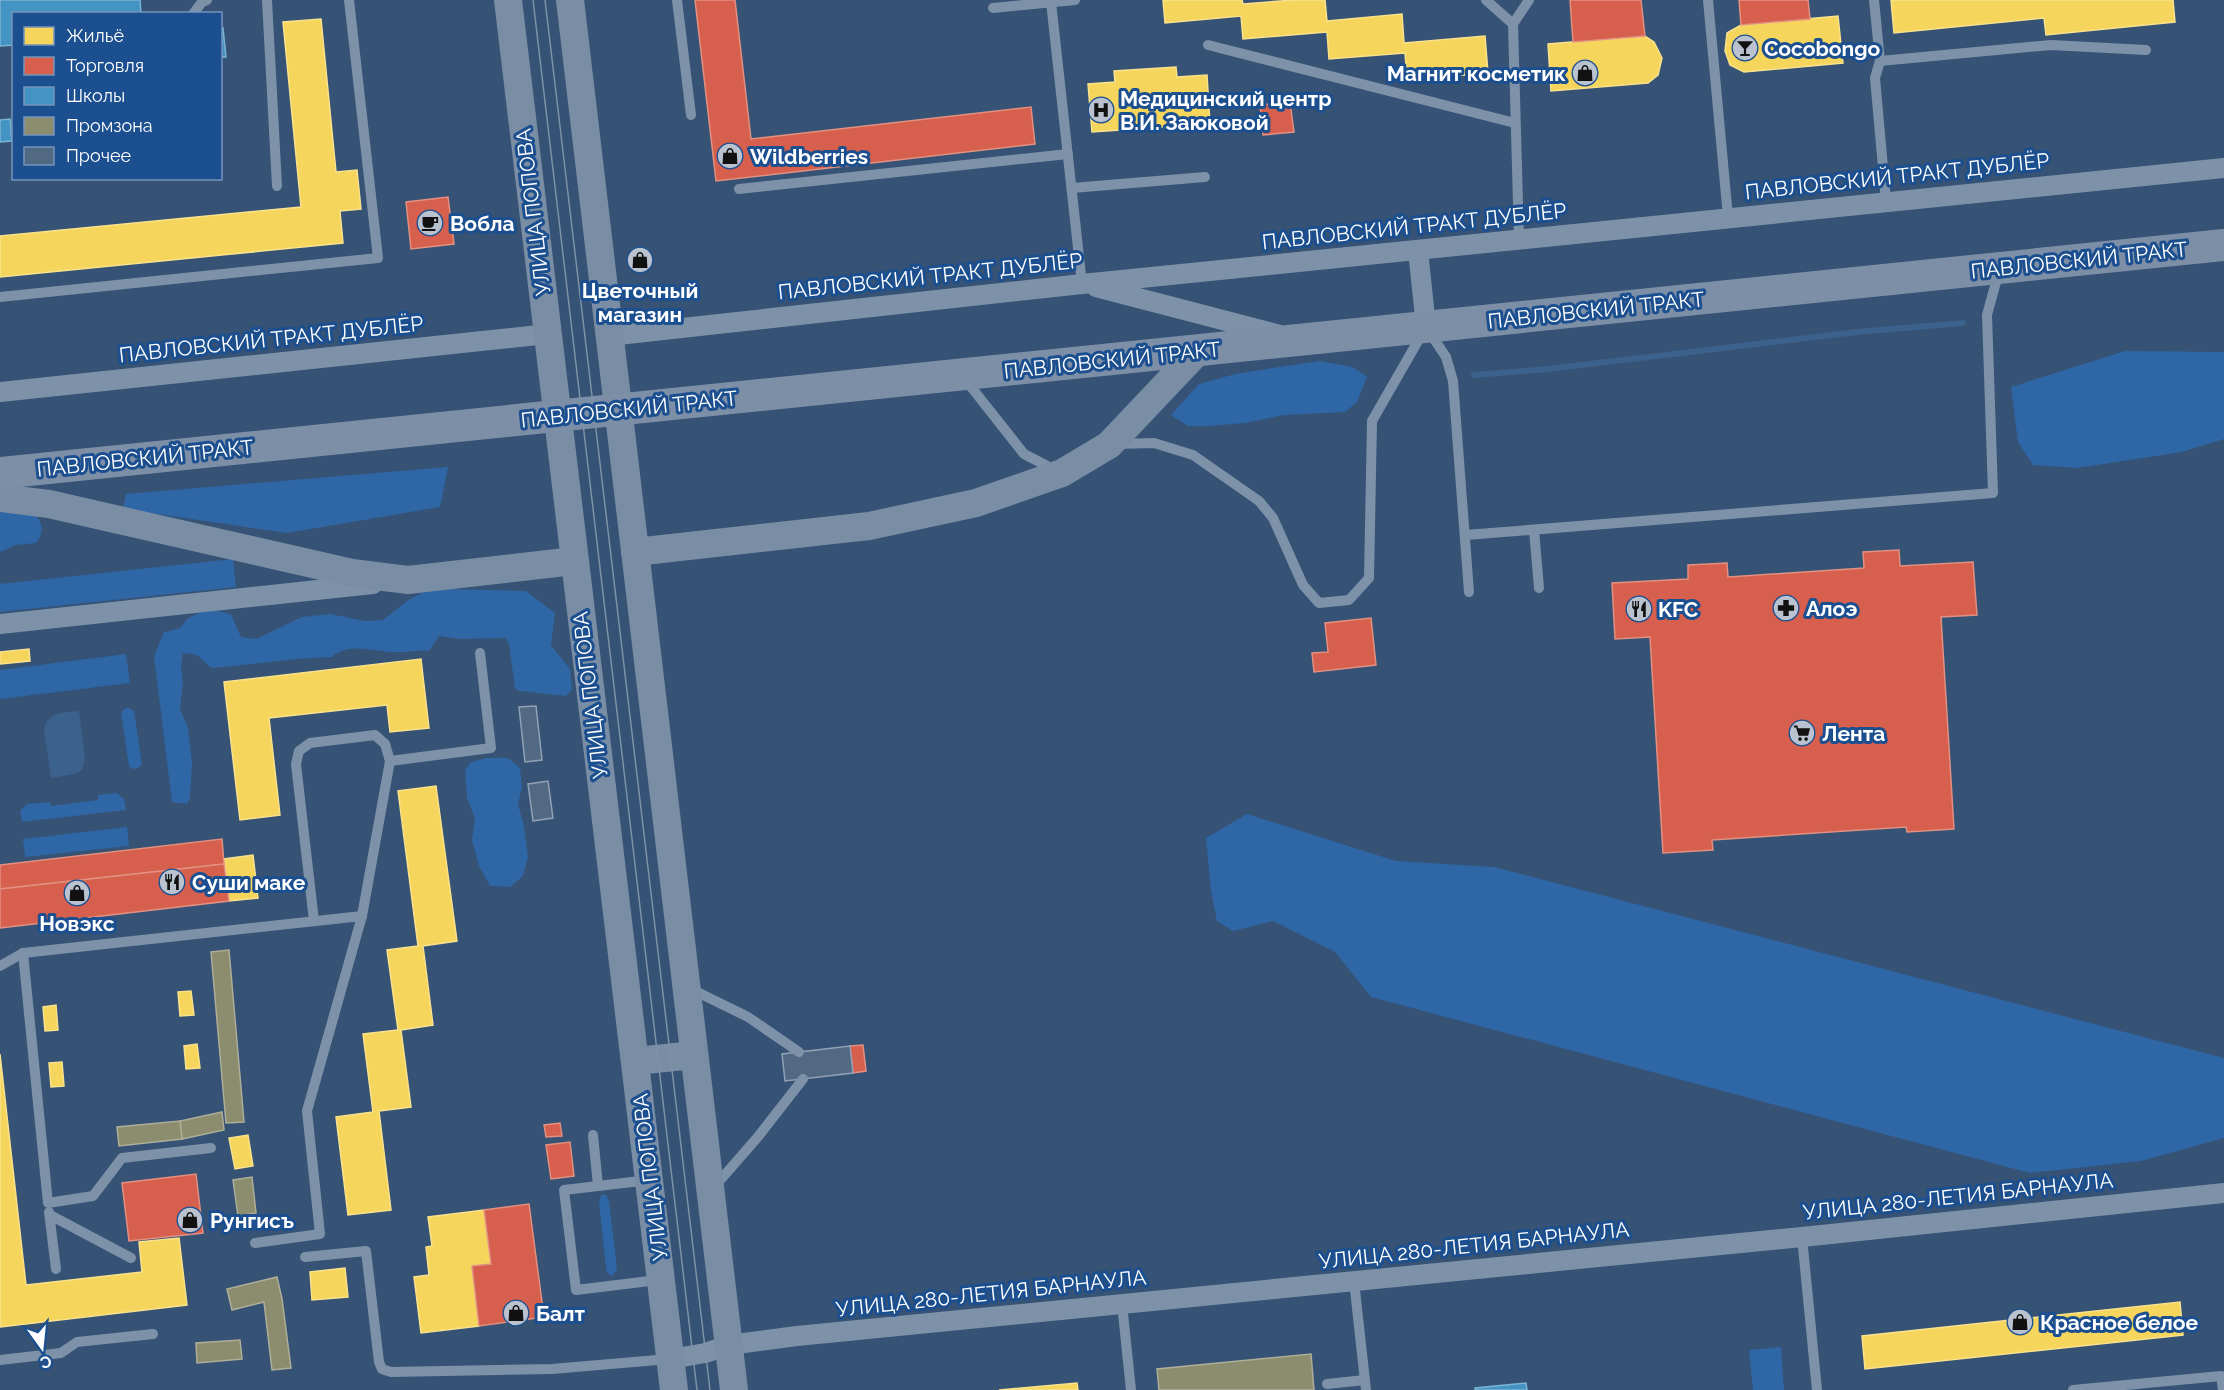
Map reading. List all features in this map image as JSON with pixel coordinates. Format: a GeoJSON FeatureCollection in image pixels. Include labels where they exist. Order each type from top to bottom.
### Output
{"type":"FeatureCollection","features":[{"type":"Feature","properties":{"kind":"main road","name":"УЛИЦА ПОПОВА"},"geometry":{"type":"LineString","coordinates":[[508,0],[674,1390]]}},
{"type":"Feature","properties":{"kind":"main road"},"geometry":{"type":"LineString","coordinates":[[570,0],[734,1390]]}},
{"type":"Feature","properties":{"kind":"main road","name":"ПАВЛОВСКИЙ ТРАКТ"},"geometry":{"type":"LineString","coordinates":[[0,473],[2224,245]]}},
{"type":"Feature","properties":{"kind":"main road"},"geometry":{"type":"LineString","coordinates":[[635,552],[869,526],[976,503],[1062,473],[1109,445],[1198,351]]}},
{"type":"Feature","properties":{"kind":"main road"},"geometry":{"type":"LineString","coordinates":[[0,498],[49,504],[352,573],[408,580],[574,561]]}},
{"type":"Feature","properties":{"kind":"main road"},"geometry":{"type":"LineString","coordinates":[[636,1061],[694,1055]]}},
{"type":"Feature","properties":{"kind":"street","name":"ПАВЛОВСКИЙ ТРАКТ ДУБЛЁР"},"geometry":{"type":"LineString","coordinates":[[609,336],[1082,284],[2224,168]]}},
{"type":"Feature","properties":{"kind":"street"},"geometry":{"type":"LineString","coordinates":[[1418,250],[1426,327]]}},
{"type":"Feature","properties":{"kind":"street"},"geometry":{"type":"LineString","coordinates":[[1082,284],[1303,340]]}},
{"type":"Feature","properties":{"kind":"street","name":"ПАВЛОВСКИЙ ТРАКТ ДУБЛЁР"},"geometry":{"type":"LineString","coordinates":[[0,392],[548,334]]}},
{"type":"Feature","properties":{"kind":"street"},"geometry":{"type":"LineString","coordinates":[[0,624],[408,580]]}},
{"type":"Feature","properties":{"kind":"street","name":"УЛИЦА 280-ЛЕТИЯ БАРНАУЛА"},"geometry":{"type":"LineString","coordinates":[[671,1359],[705,1353],[729,1345],[797,1336],[2224,1193]]}},
{"type":"Feature","properties":{"kind":"lane"},"geometry":{"type":"LineString","coordinates":[[194,12],[202,2],[207,0]]}},
{"type":"Feature","properties":{"kind":"lane"},"geometry":{"type":"LineString","coordinates":[[267,0],[277,186]]}},
{"type":"Feature","properties":{"kind":"lane"},"geometry":{"type":"LineString","coordinates":[[0,297],[378,258],[349,0]]}},
{"type":"Feature","properties":{"kind":"lane"},"geometry":{"type":"LineString","coordinates":[[677,0],[691,116]]}},
{"type":"Feature","properties":{"kind":"lane"},"geometry":{"type":"LineString","coordinates":[[993,8],[1075,0]]}},
{"type":"Feature","properties":{"kind":"lane"},"geometry":{"type":"LineString","coordinates":[[1486,0],[1513,24]]}},
{"type":"Feature","properties":{"kind":"lane"},"geometry":{"type":"LineString","coordinates":[[1519,239],[1513,24],[1529,0]]}},
{"type":"Feature","properties":{"kind":"lane"},"geometry":{"type":"LineString","coordinates":[[1708,0],[1728,217]]}},
{"type":"Feature","properties":{"kind":"lane"},"geometry":{"type":"LineString","coordinates":[[1874,0],[1880,61],[1875,78],[1886,201]]}},
{"type":"Feature","properties":{"kind":"lane"},"geometry":{"type":"LineString","coordinates":[[1051,2],[1082,284]]}},
{"type":"Feature","properties":{"kind":"lane"},"geometry":{"type":"LineString","coordinates":[[1208,45],[1515,123]]}},
{"type":"Feature","properties":{"kind":"lane"},"geometry":{"type":"LineString","coordinates":[[1880,61],[2051,45],[2146,50]]}},
{"type":"Feature","properties":{"kind":"lane"},"geometry":{"type":"LineString","coordinates":[[739,189],[1068,154]]}},
{"type":"Feature","properties":{"kind":"lane"},"geometry":{"type":"LineString","coordinates":[[1072,188],[1205,177]]}},
{"type":"Feature","properties":{"kind":"lane"},"geometry":{"type":"LineString","coordinates":[[1466,535],[1994,493],[1987,315],[2000,268]]}},
{"type":"Feature","properties":{"kind":"lane"},"geometry":{"type":"LineString","coordinates":[[1109,445],[1154,443],[1193,455],[1259,501],[1273,518],[1304,585],[1318,603],[1349,600],[1369,578],[1372,420],[1426,327],[1446,357],[1454,381],[1469,592]]}},
{"type":"Feature","properties":{"kind":"lane"},"geometry":{"type":"LineString","coordinates":[[962,375],[1024,454],[1062,473]]}},
{"type":"Feature","properties":{"kind":"lane"},"geometry":{"type":"LineString","coordinates":[[1534,530],[1539,588]]}},
{"type":"Feature","properties":{"kind":"lane"},"geometry":{"type":"LineString","coordinates":[[390,761],[491,748],[480,652]]}},
{"type":"Feature","properties":{"kind":"lane"},"geometry":{"type":"LineString","coordinates":[[255,1243],[320,1234],[307,1111],[362,916],[390,761],[385,744],[375,735],[310,743],[299,751],[296,764],[314,921]]}},
{"type":"Feature","properties":{"kind":"lane"},"geometry":{"type":"LineString","coordinates":[[0,966],[23,953],[362,916]]}},
{"type":"Feature","properties":{"kind":"lane"},"geometry":{"type":"LineString","coordinates":[[23,953],[56,1269]]}},
{"type":"Feature","properties":{"kind":"lane"},"geometry":{"type":"LineString","coordinates":[[687,987],[748,1017],[799,1052]]}},
{"type":"Feature","properties":{"kind":"lane"},"geometry":{"type":"LineString","coordinates":[[711,1191],[757,1138],[803,1079]]}},
{"type":"Feature","properties":{"kind":"lane"},"geometry":{"type":"LineString","coordinates":[[593,1135],[598,1186]]}},
{"type":"Feature","properties":{"kind":"lane"},"geometry":{"type":"LineString","coordinates":[[48,1203],[93,1197],[122,1158],[212,1148]]}},
{"type":"Feature","properties":{"kind":"lane"},"geometry":{"type":"LineString","coordinates":[[650,1180],[564,1190],[576,1290],[662,1279]]}},
{"type":"Feature","properties":{"kind":"lane"},"geometry":{"type":"LineString","coordinates":[[50,1215],[131,1258]]}},
{"type":"Feature","properties":{"kind":"lane"},"geometry":{"type":"LineString","coordinates":[[1802,1237],[1817,1390]]}},
{"type":"Feature","properties":{"kind":"lane"},"geometry":{"type":"LineString","coordinates":[[305,1257],[366,1251],[379,1362],[382,1369],[408,1372],[552,1369],[671,1359]]}},
{"type":"Feature","properties":{"kind":"lane"},"geometry":{"type":"LineString","coordinates":[[1327,1384],[1365,1385],[1354,1281]]}},
{"type":"Feature","properties":{"kind":"lane"},"geometry":{"type":"LineString","coordinates":[[1122,1304],[1131,1390]]}},
{"type":"Feature","properties":{"kind":"lane"},"geometry":{"type":"LineString","coordinates":[[0,1360],[61,1353],[77,1342],[153,1334]]}},
{"type":"Feature","properties":{"kind":"lane"},"geometry":{"type":"LineString","coordinates":[[2073,1390],[2222,1376],[2223,1390]]}},
{"type":"Feature","properties":{"kind":"shaded area"},"geometry":{"type":"Polygon","coordinates":[[[2125,351],[2224,352],[2224,439],[2182,452],[2077,468],[2033,465],[2018,442],[2011,387],[2125,351]]]}},
{"type":"Feature","properties":{"kind":"shaded area"},"geometry":{"type":"Polygon","coordinates":[[[1319,361],[1353,367],[1367,377],[1357,402],[1345,412],[1284,415],[1245,423],[1208,426],[1188,426],[1171,415],[1199,384],[1235,374],[1319,361]]]}},
{"type":"Feature","properties":{"kind":"shaded area"},"geometry":{"type":"Polygon","coordinates":[[[448,467],[440,507],[287,533],[123,509],[126,494],[448,467]]]}},
{"type":"Feature","properties":{"kind":"shaded area"},"geometry":{"type":"Polygon","coordinates":[[[0,512],[36,515],[42,529],[36,543],[16,545],[0,552],[0,512]]]}},
{"type":"Feature","properties":{"kind":"shaded area"},"geometry":{"type":"Polygon","coordinates":[[[233,559],[236,587],[0,612],[0,584],[233,559]]]}},
{"type":"Feature","properties":{"kind":"shaded area"},"geometry":{"type":"Polygon","coordinates":[[[442,589],[526,591],[555,613],[551,645],[570,669],[572,690],[566,696],[519,691],[515,688],[509,644],[505,638],[459,639],[439,636],[429,651],[396,652],[360,648],[338,652],[332,657],[211,668],[197,655],[183,653],[180,709],[188,728],[192,762],[190,798],[187,804],[172,802],[154,656],[164,632],[180,628],[187,619],[207,609],[231,614],[241,637],[256,639],[302,617],[330,614],[365,621],[383,620],[407,601],[423,592],[442,589]]]}},
{"type":"Feature","properties":{"kind":"shaded area"},"geometry":{"type":"Polygon","coordinates":[[[126,654],[130,683],[0,699],[0,670],[126,654]]]}},
{"type":"Feature","properties":{"kind":"shaded area"},"geometry":{"type":"Polygon","coordinates":[[[125,708],[134,711],[142,764],[133,769],[129,766],[121,713],[125,708]]]}},
{"type":"Feature","properties":{"kind":"shaded area"},"geometry":{"type":"Polygon","coordinates":[[[79,711],[85,758],[82,770],[75,774],[51,778],[44,729],[46,723],[57,714],[79,711]]]}},
{"type":"Feature","properties":{"kind":"shaded area"},"geometry":{"type":"Polygon","coordinates":[[[487,758],[508,758],[520,768],[522,787],[518,804],[524,826],[528,857],[523,876],[510,887],[490,886],[479,866],[472,840],[475,819],[467,798],[465,770],[471,762],[487,758]]]}},
{"type":"Feature","properties":{"kind":"shaded area"},"geometry":{"type":"Polygon","coordinates":[[[117,793],[124,799],[126,810],[22,822],[20,811],[27,804],[50,802],[51,806],[98,800],[98,795],[117,793]]]}},
{"type":"Feature","properties":{"kind":"shaded area"},"geometry":{"type":"Polygon","coordinates":[[[1247,814],[1396,861],[1494,867],[2224,1058],[2224,1138],[2141,1161],[2030,1173],[1371,997],[1335,952],[1273,921],[1233,931],[1217,921],[1211,891],[1206,838],[1247,814]]]}},
{"type":"Feature","properties":{"kind":"shaded area"},"geometry":{"type":"Polygon","coordinates":[[[127,827],[129,846],[25,857],[23,839],[127,827]]]}},
{"type":"Feature","properties":{"kind":"shaded area"},"geometry":{"type":"Polygon","coordinates":[[[601,1195],[606,1195],[609,1201],[617,1268],[613,1276],[607,1273],[606,1268],[599,1202],[601,1195]]]}},
{"type":"Feature","properties":{"kind":"shaded area"},"geometry":{"type":"Polygon","coordinates":[[[1781,1347],[1784,1390],[1753,1390],[1749,1350],[1781,1347]]]}},
{"type":"Feature","properties":{"kind":"building: Жильё"},"geometry":{"type":"Polygon","coordinates":[[[1163,0],[1242,0],[1243,4],[1325,0],[1327,21],[1402,14],[1404,43],[1485,36],[1488,73],[1407,80],[1405,53],[1329,59],[1327,32],[1243,39],[1241,16],[1165,23],[1163,0]]]}},
{"type":"Feature","properties":{"kind":"building: Жильё"},"geometry":{"type":"Polygon","coordinates":[[[1891,0],[2173,0],[2175,22],[2046,35],[2044,18],[1894,33],[1891,0]]]}},
{"type":"Feature","properties":{"kind":"building: Жильё"},"geometry":{"type":"Polygon","coordinates":[[[1838,16],[1843,63],[1744,72],[1730,65],[1725,51],[1727,33],[1741,25],[1838,16]]]}},
{"type":"Feature","properties":{"kind":"building: Жильё"},"geometry":{"type":"Polygon","coordinates":[[[321,19],[336,172],[357,170],[361,209],[340,211],[343,243],[0,277],[0,236],[301,207],[283,22],[321,19]]]}},
{"type":"Feature","properties":{"kind":"building: Жильё"},"geometry":{"type":"Polygon","coordinates":[[[1645,36],[1654,42],[1662,58],[1658,75],[1648,83],[1551,91],[1548,44],[1645,36]]]}},
{"type":"Feature","properties":{"kind":"building: Жильё"},"geometry":{"type":"Polygon","coordinates":[[[1176,67],[1177,77],[1207,75],[1210,124],[1092,132],[1088,84],[1115,82],[1114,71],[1176,67]]]}},
{"type":"Feature","properties":{"kind":"building: Жильё"},"geometry":{"type":"Polygon","coordinates":[[[29,649],[30,661],[0,664],[0,652],[29,649]]]}},
{"type":"Feature","properties":{"kind":"building: Жильё"},"geometry":{"type":"Polygon","coordinates":[[[421,659],[429,728],[390,732],[387,705],[269,718],[280,815],[240,820],[224,682],[421,659]]]}},
{"type":"Feature","properties":{"kind":"building: Жильё"},"geometry":{"type":"Polygon","coordinates":[[[436,786],[457,941],[423,946],[433,1025],[401,1030],[411,1107],[379,1111],[391,1210],[348,1215],[336,1117],[373,1112],[363,1034],[398,1030],[387,950],[418,946],[398,791],[436,786]]]}},
{"type":"Feature","properties":{"kind":"building: Жильё"},"geometry":{"type":"Polygon","coordinates":[[[253,855],[258,898],[229,901],[224,859],[253,855]]]}},
{"type":"Feature","properties":{"kind":"building: Жильё"},"geometry":{"type":"Polygon","coordinates":[[[191,991],[194,1015],[180,1016],[178,992],[191,991]]]}},
{"type":"Feature","properties":{"kind":"building: Жильё"},"geometry":{"type":"Polygon","coordinates":[[[56,1005],[58,1030],[45,1031],[43,1007],[56,1005]]]}},
{"type":"Feature","properties":{"kind":"building: Жильё"},"geometry":{"type":"Polygon","coordinates":[[[197,1044],[200,1068],[186,1069],[184,1046],[197,1044]]]}},
{"type":"Feature","properties":{"kind":"building: Жильё"},"geometry":{"type":"Polygon","coordinates":[[[0,1054],[26,1285],[142,1272],[139,1242],[179,1238],[187,1305],[0,1327],[0,1054]]]}},
{"type":"Feature","properties":{"kind":"building: Жильё"},"geometry":{"type":"Polygon","coordinates":[[[62,1062],[64,1086],[51,1087],[49,1063],[62,1062]]]}},
{"type":"Feature","properties":{"kind":"building: Жильё"},"geometry":{"type":"Polygon","coordinates":[[[248,1135],[253,1166],[235,1169],[229,1138],[248,1135]]]}},
{"type":"Feature","properties":{"kind":"building: Жильё"},"geometry":{"type":"Polygon","coordinates":[[[484,1210],[491,1264],[472,1266],[479,1326],[421,1333],[414,1277],[429,1275],[426,1247],[432,1246],[428,1217],[484,1210]]]}},
{"type":"Feature","properties":{"kind":"building: Жильё"},"geometry":{"type":"Polygon","coordinates":[[[345,1268],[348,1297],[312,1300],[310,1272],[345,1268]]]}},
{"type":"Feature","properties":{"kind":"building: Жильё"},"geometry":{"type":"Polygon","coordinates":[[[2180,1302],[2183,1335],[1865,1369],[1862,1336],[2180,1302]]]}},
{"type":"Feature","properties":{"kind":"building: Жильё"},"geometry":{"type":"Polygon","coordinates":[[[1077,1383],[1078,1390],[999,1390],[1077,1383]]]}},
{"type":"Feature","properties":{"kind":"building: Торговля"},"geometry":{"type":"Polygon","coordinates":[[[695,0],[735,0],[751,139],[1031,107],[1035,144],[716,181],[695,0]]]}},
{"type":"Feature","properties":{"kind":"building: Торговля"},"geometry":{"type":"Polygon","coordinates":[[[1570,0],[1641,0],[1645,36],[1573,42],[1570,0]]]}},
{"type":"Feature","properties":{"kind":"building: Торговля"},"geometry":{"type":"Polygon","coordinates":[[[1739,0],[1808,0],[1810,19],[1741,25],[1739,0]]]}},
{"type":"Feature","properties":{"kind":"building: Торговля"},"geometry":{"type":"Polygon","coordinates":[[[1290,102],[1294,132],[1263,135],[1260,105],[1290,102]]]}},
{"type":"Feature","properties":{"kind":"building: Торговля","name":"Вобла"},"geometry":{"type":"Polygon","coordinates":[[[448,197],[454,244],[411,249],[406,202],[448,197]]]}},
{"type":"Feature","properties":{"kind":"building: Торговля","name":"Лента"},"geometry":{"type":"Polygon","coordinates":[[[1899,550],[1900,566],[1973,562],[1977,615],[1941,617],[1954,829],[1907,832],[1906,827],[1712,840],[1713,850],[1663,853],[1650,637],[1615,639],[1612,583],[1688,579],[1688,565],[1727,563],[1728,577],[1864,568],[1863,552],[1899,550]]]}},
{"type":"Feature","properties":{"kind":"building: Торговля"},"geometry":{"type":"Polygon","coordinates":[[[1371,618],[1376,665],[1314,672],[1312,653],[1328,652],[1325,623],[1371,618]]]}},
{"type":"Feature","properties":{"kind":"building: Торговля"},"geometry":{"type":"Polygon","coordinates":[[[222,839],[224,864],[0,889],[0,865],[222,839]]]}},
{"type":"Feature","properties":{"kind":"building: Торговля"},"geometry":{"type":"Polygon","coordinates":[[[224,864],[229,901],[0,928],[0,889],[224,864]]]}},
{"type":"Feature","properties":{"kind":"building: Торговля"},"geometry":{"type":"Polygon","coordinates":[[[863,1045],[866,1071],[853,1073],[850,1046],[863,1045]]]}},
{"type":"Feature","properties":{"kind":"building: Торговля"},"geometry":{"type":"Polygon","coordinates":[[[560,1123],[562,1136],[546,1137],[544,1125],[560,1123]]]}},
{"type":"Feature","properties":{"kind":"building: Торговля"},"geometry":{"type":"Polygon","coordinates":[[[570,1142],[574,1176],[551,1179],[546,1145],[570,1142]]]}},
{"type":"Feature","properties":{"kind":"building: Торговля"},"geometry":{"type":"Polygon","coordinates":[[[196,1174],[203,1233],[129,1241],[122,1183],[196,1174]]]}},
{"type":"Feature","properties":{"kind":"building: Торговля"},"geometry":{"type":"Polygon","coordinates":[[[529,1204],[544,1317],[479,1326],[472,1266],[491,1264],[484,1210],[529,1204]]]}},
{"type":"Feature","properties":{"kind":"building: Школы"},"geometry":{"type":"Polygon","coordinates":[[[0,0],[140,0],[141,12],[12,12],[12,45],[0,46],[0,0]]]}},
{"type":"Feature","properties":{"kind":"building: Школы"},"geometry":{"type":"Polygon","coordinates":[[[222,28],[223,28],[226,57],[222,57],[222,28]]]}},
{"type":"Feature","properties":{"kind":"building: Школы"},"geometry":{"type":"Polygon","coordinates":[[[10,119],[12,141],[0,142],[0,120],[10,119]]]}},
{"type":"Feature","properties":{"kind":"building: Школы"},"geometry":{"type":"Polygon","coordinates":[[[1526,1383],[1527,1390],[1475,1390],[1475,1388],[1526,1383]]]}},
{"type":"Feature","properties":{"kind":"building: Промзона"},"geometry":{"type":"Polygon","coordinates":[[[229,950],[244,1122],[226,1123],[211,952],[229,950]]]}},
{"type":"Feature","properties":{"kind":"building: Промзона"},"geometry":{"type":"Polygon","coordinates":[[[222,1112],[224,1130],[182,1139],[180,1121],[222,1112]]]}},
{"type":"Feature","properties":{"kind":"building: Промзона"},"geometry":{"type":"Polygon","coordinates":[[[180,1121],[182,1139],[119,1146],[117,1127],[180,1121]]]}},
{"type":"Feature","properties":{"kind":"building: Промзона"},"geometry":{"type":"Polygon","coordinates":[[[252,1177],[256,1213],[238,1216],[233,1180],[252,1177]]]}},
{"type":"Feature","properties":{"kind":"building: Промзона"},"geometry":{"type":"Polygon","coordinates":[[[277,1277],[291,1368],[272,1370],[264,1302],[232,1310],[227,1289],[277,1277]]]}},
{"type":"Feature","properties":{"kind":"building: Промзона"},"geometry":{"type":"Polygon","coordinates":[[[240,1340],[242,1359],[197,1363],[196,1343],[240,1340]]]}},
{"type":"Feature","properties":{"kind":"building: Промзона"},"geometry":{"type":"Polygon","coordinates":[[[1311,1354],[1314,1390],[1159,1390],[1157,1369],[1311,1354]]]}},
{"type":"Feature","properties":{"kind":"building: Прочее"},"geometry":{"type":"Polygon","coordinates":[[[536,706],[542,760],[525,762],[519,707],[536,706]]]}},
{"type":"Feature","properties":{"kind":"building: Прочее"},"geometry":{"type":"Polygon","coordinates":[[[548,781],[553,818],[533,821],[528,784],[548,781]]]}},
{"type":"Feature","properties":{"kind":"building: Прочее"},"geometry":{"type":"Polygon","coordinates":[[[850,1046],[853,1073],[785,1081],[782,1054],[850,1046]]]}},
{"type":"Feature","properties":{"kind":"waterway"},"geometry":{"type":"LineString","coordinates":[[1474,375],[1548,369],[1857,332],[1963,323]]}},
{"type":"Feature","properties":{"kind":"tram line"},"geometry":{"type":"LineString","coordinates":[[533,0],[697,1390]]}},
{"type":"Feature","properties":{"kind":"tram line"},"geometry":{"type":"LineString","coordinates":[[545,0],[710,1390]]}},
{"type":"Feature","properties":{"kind":"place","name":"Cocobongo"},"geometry":{"type":"Point","coordinates":[1745,48]}},
{"type":"Feature","properties":{"kind":"place","name":"Магнит косметик"},"geometry":{"type":"Point","coordinates":[1585,73]}},
{"type":"Feature","properties":{"kind":"place","name":"Медицинский центр В.И. Заюковой"},"geometry":{"type":"Point","coordinates":[1101,110]}},
{"type":"Feature","properties":{"kind":"place","name":"Wildberries"},"geometry":{"type":"Point","coordinates":[730,156]}},
{"type":"Feature","properties":{"kind":"place","name":"Вобла"},"geometry":{"type":"Point","coordinates":[430,223]}},
{"type":"Feature","properties":{"kind":"place","name":"Цветочный магазин"},"geometry":{"type":"Point","coordinates":[640,260]}},
{"type":"Feature","properties":{"kind":"place","name":"Алоэ"},"geometry":{"type":"Point","coordinates":[1786,608]}},
{"type":"Feature","properties":{"kind":"place","name":"KFC"},"geometry":{"type":"Point","coordinates":[1639,609]}},
{"type":"Feature","properties":{"kind":"place","name":"Лента"},"geometry":{"type":"Point","coordinates":[1802,733]}},
{"type":"Feature","properties":{"kind":"place","name":"Суши маке"},"geometry":{"type":"Point","coordinates":[172,882]}},
{"type":"Feature","properties":{"kind":"place","name":"Новэкс"},"geometry":{"type":"Point","coordinates":[77,893]}},
{"type":"Feature","properties":{"kind":"place","name":"Рунгисъ"},"geometry":{"type":"Point","coordinates":[190,1220]}},
{"type":"Feature","properties":{"kind":"place","name":"Балт"},"geometry":{"type":"Point","coordinates":[516,1313]}},
{"type":"Feature","properties":{"kind":"place","name":"Красное белое"},"geometry":{"type":"Point","coordinates":[2020,1322]}}]}
